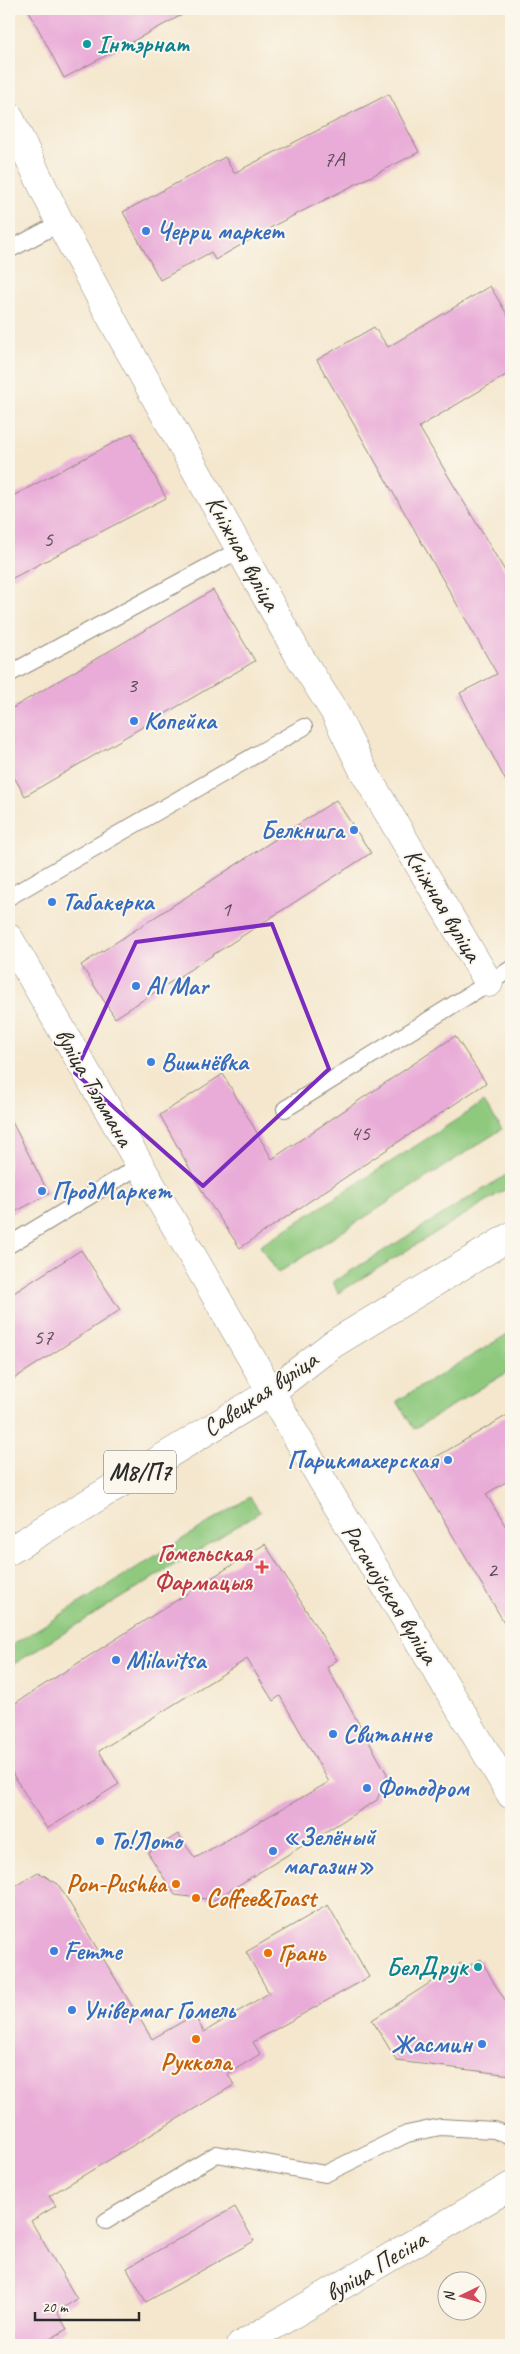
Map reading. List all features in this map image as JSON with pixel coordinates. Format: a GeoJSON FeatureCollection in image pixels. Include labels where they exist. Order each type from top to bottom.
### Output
{"type":"FeatureCollection","features":[{"type":"Feature","properties":{"kind":"street","name":"Кніжная вуліца"},"geometry":{"type":"LineString","coordinates":[[9,116],[60,223],[298,654],[334,711],[363,770],[500,976]]}},
{"type":"Feature","properties":{"kind":"street","name":"вуліца Тэльмана"},"geometry":{"type":"LineString","coordinates":[[9,938],[271,1392]]}},
{"type":"Feature","properties":{"kind":"street","name":"Савецкая вуліца"},"geometry":{"type":"LineString","coordinates":[[9,1552],[271,1392],[334,1344],[508,1244]]}},
{"type":"Feature","properties":{"kind":"street","name":"Рагачоўская вуліца"},"geometry":{"type":"LineString","coordinates":[[271,1392],[326,1490],[511,1795]]}},
{"type":"Feature","properties":{"kind":"street","name":"вуліца Песіна"},"geometry":{"type":"LineString","coordinates":[[241,2345],[266,2338],[511,2186]]}},
{"type":"Feature","properties":{"kind":"lane"},"geometry":{"type":"LineString","coordinates":[[9,250],[60,223]]}},
{"type":"Feature","properties":{"kind":"lane"},"geometry":{"type":"LineString","coordinates":[[9,674],[241,549]]}},
{"type":"Feature","properties":{"kind":"lane"},"geometry":{"type":"LineString","coordinates":[[9,897],[304,727]]}},
{"type":"Feature","properties":{"kind":"lane"},"geometry":{"type":"LineString","coordinates":[[284,1109],[500,976]]}},
{"type":"Feature","properties":{"kind":"lane"},"geometry":{"type":"LineString","coordinates":[[9,1245],[139,1166]]}},
{"type":"Feature","properties":{"kind":"lane"},"geometry":{"type":"LineString","coordinates":[[106,2221],[216,2154],[325,2174],[407,2134],[440,2126],[494,2130],[511,2136]]}},
{"type":"Feature","properties":{"kind":"highlighted area"},"geometry":{"type":"Polygon","coordinates":[[[272,924],[329,1069],[203,1186],[75,1073],[136,942],[272,924]]]}},
{"type":"Feature","properties":{"kind":"green space"},"geometry":{"type":"Polygon","coordinates":[[[484,1102],[502,1129],[278,1273],[260,1246],[484,1102]]]}},
{"type":"Feature","properties":{"kind":"green space"},"geometry":{"type":"Polygon","coordinates":[[[511,1172],[511,1186],[338,1293],[333,1282],[511,1172]]]}},
{"type":"Feature","properties":{"kind":"green space"},"geometry":{"type":"Polygon","coordinates":[[[511,1332],[511,1370],[414,1429],[397,1401],[511,1332]]]}},
{"type":"Feature","properties":{"kind":"green space"},"geometry":{"type":"Polygon","coordinates":[[[250,1497],[260,1512],[9,1667],[9,1647],[250,1497]]]}},
{"type":"Feature","properties":{"kind":"building","name":"Інтэрнат"},"geometry":{"type":"Polygon","coordinates":[[[28,9],[193,9],[64,78],[28,9]]]}},
{"type":"Feature","properties":{"kind":"building"},"geometry":{"type":"Polygon","coordinates":[[[389,94],[419,152],[277,224],[215,260],[211,252],[160,280],[123,212],[225,157],[234,173],[389,94]]]}},
{"type":"Feature","properties":{"kind":"building"},"geometry":{"type":"Polygon","coordinates":[[[490,286],[511,321],[511,372],[419,427],[511,581],[511,791],[460,693],[497,674],[317,360],[374,327],[388,347],[490,286]]]}},
{"type":"Feature","properties":{"kind":"building"},"geometry":{"type":"Polygon","coordinates":[[[132,433],[166,498],[9,580],[9,498],[132,433]]]}},
{"type":"Feature","properties":{"kind":"building"},"geometry":{"type":"Polygon","coordinates":[[[213,590],[255,661],[25,796],[9,768],[9,710],[213,590]]]}},
{"type":"Feature","properties":{"kind":"building"},"geometry":{"type":"Polygon","coordinates":[[[336,800],[371,853],[115,1018],[81,965],[336,800]]]}},
{"type":"Feature","properties":{"kind":"building"},"geometry":{"type":"Polygon","coordinates":[[[455,1036],[486,1083],[240,1248],[206,1198],[160,1115],[223,1074],[272,1159],[455,1036]]]}},
{"type":"Feature","properties":{"kind":"building"},"geometry":{"type":"Polygon","coordinates":[[[9,1116],[49,1194],[9,1215],[9,1116]]]}},
{"type":"Feature","properties":{"kind":"building"},"geometry":{"type":"Polygon","coordinates":[[[81,1250],[120,1310],[9,1382],[9,1296],[81,1250]]]}},
{"type":"Feature","properties":{"kind":"building"},"geometry":{"type":"Polygon","coordinates":[[[511,1413],[511,1479],[486,1494],[511,1535],[511,1634],[414,1470],[511,1413]]]}},
{"type":"Feature","properties":{"kind":"building"},"geometry":{"type":"Polygon","coordinates":[[[265,1544],[337,1660],[327,1667],[387,1774],[377,1800],[214,1900],[175,1895],[148,1853],[178,1834],[195,1858],[329,1782],[280,1696],[273,1701],[247,1659],[99,1751],[119,1784],[47,1829],[9,1768],[9,1707],[265,1544]]]}},
{"type":"Feature","properties":{"kind":"building"},"geometry":{"type":"Polygon","coordinates":[[[38,1872],[58,1884],[152,2039],[194,2015],[204,2032],[269,1993],[246,1952],[328,1905],[369,1977],[253,2042],[260,2054],[228,2074],[234,2085],[49,2196],[56,2206],[31,2221],[77,2299],[57,2312],[67,2329],[40,2345],[9,2345],[9,1890],[38,1872]]]}},
{"type":"Feature","properties":{"kind":"building"},"geometry":{"type":"Polygon","coordinates":[[[481,1959],[511,2009],[511,2075],[397,2061],[372,2020],[461,1963],[464,1968],[481,1959]]]}},
{"type":"Feature","properties":{"kind":"building"},"geometry":{"type":"Polygon","coordinates":[[[235,2207],[254,2241],[146,2302],[127,2268],[235,2207]]]}},
{"type":"Feature","properties":{"kind":"place","name":"Інтэрнат"},"geometry":{"type":"Point","coordinates":[87,44]}},
{"type":"Feature","properties":{"kind":"place","name":"Черри маркет"},"geometry":{"type":"Point","coordinates":[146,231]}},
{"type":"Feature","properties":{"kind":"place","name":"Копейка"},"geometry":{"type":"Point","coordinates":[134,721]}},
{"type":"Feature","properties":{"kind":"place","name":"Белкнига"},"geometry":{"type":"Point","coordinates":[354,830]}},
{"type":"Feature","properties":{"kind":"place","name":"Табакерка"},"geometry":{"type":"Point","coordinates":[52,902]}},
{"type":"Feature","properties":{"kind":"place","name":"Al Mar"},"geometry":{"type":"Point","coordinates":[136,986]}},
{"type":"Feature","properties":{"kind":"place","name":"Вишнёвка"},"geometry":{"type":"Point","coordinates":[151,1062]}},
{"type":"Feature","properties":{"kind":"place","name":"ПродМаркет"},"geometry":{"type":"Point","coordinates":[42,1191]}},
{"type":"Feature","properties":{"kind":"place","name":"Парикмахерская"},"geometry":{"type":"Point","coordinates":[448,1460]}},
{"type":"Feature","properties":{"kind":"place","name":"Гомельская Фармацыя"},"geometry":{"type":"Point","coordinates":[262,1567]}},
{"type":"Feature","properties":{"kind":"place","name":"Milavitsa"},"geometry":{"type":"Point","coordinates":[116,1660]}},
{"type":"Feature","properties":{"kind":"place","name":"Свитанне"},"geometry":{"type":"Point","coordinates":[333,1734]}},
{"type":"Feature","properties":{"kind":"place","name":"Фотодром"},"geometry":{"type":"Point","coordinates":[367,1788]}},
{"type":"Feature","properties":{"kind":"place","name":"То!Лото"},"geometry":{"type":"Point","coordinates":[100,1841]}},
{"type":"Feature","properties":{"kind":"place","name":"«Зелёный магазин»"},"geometry":{"type":"Point","coordinates":[273,1851]}},
{"type":"Feature","properties":{"kind":"place","name":"Pon-Pushka"},"geometry":{"type":"Point","coordinates":[176,1884]}},
{"type":"Feature","properties":{"kind":"place","name":"Coffee&Toast"},"geometry":{"type":"Point","coordinates":[196,1898]}},
{"type":"Feature","properties":{"kind":"place","name":"Femme"},"geometry":{"type":"Point","coordinates":[54,1951]}},
{"type":"Feature","properties":{"kind":"place","name":"Грань"},"geometry":{"type":"Point","coordinates":[268,1953]}},
{"type":"Feature","properties":{"kind":"place","name":"БелДрук"},"geometry":{"type":"Point","coordinates":[478,1967]}},
{"type":"Feature","properties":{"kind":"place","name":"Універмаг Гомель"},"geometry":{"type":"Point","coordinates":[72,2010]}},
{"type":"Feature","properties":{"kind":"place","name":"Руккола"},"geometry":{"type":"Point","coordinates":[196,2039]}},
{"type":"Feature","properties":{"kind":"place","name":"Жасмин"},"geometry":{"type":"Point","coordinates":[482,2044]}}]}
